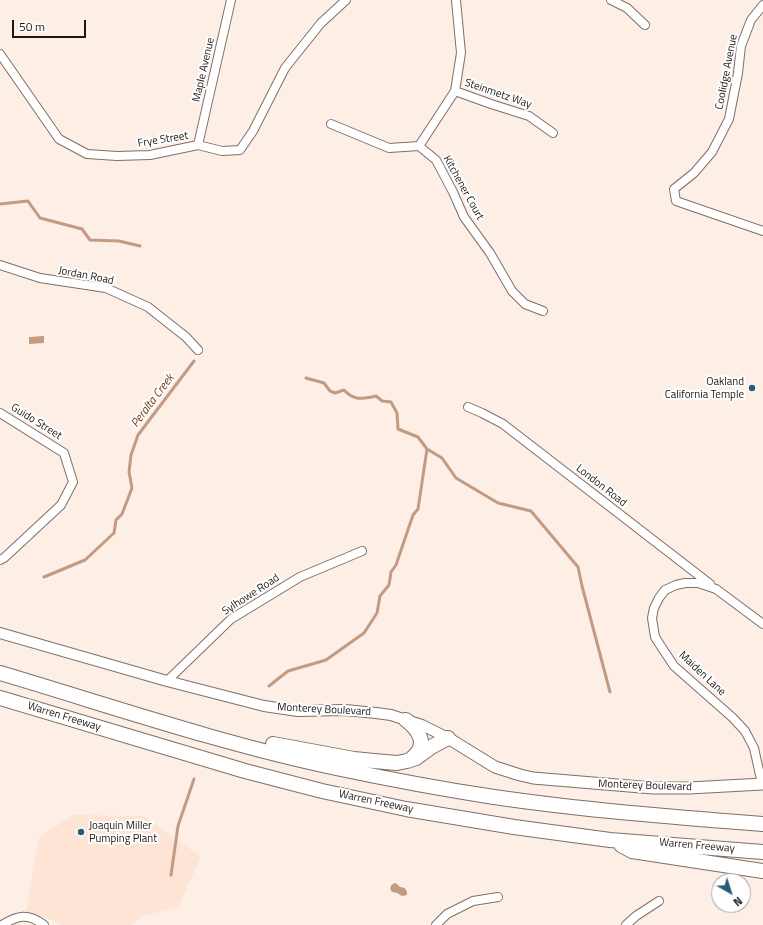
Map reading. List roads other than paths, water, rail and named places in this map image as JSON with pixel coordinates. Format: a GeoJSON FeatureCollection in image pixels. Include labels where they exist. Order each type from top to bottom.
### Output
{"type":"FeatureCollection","features":[{"type":"Feature","properties":{"kind":"highway"},"geometry":{"type":"LineString","coordinates":[[0,672],[162,722],[253,748],[334,767],[419,784],[494,797],[581,808],[763,824]]}},
{"type":"Feature","properties":{"kind":"highway","name":"Warren Freeway"},"geometry":{"type":"LineString","coordinates":[[0,698],[245,772],[322,791],[406,808],[506,826],[610,840],[763,852]]}},
{"type":"Feature","properties":{"kind":"highway"},"geometry":{"type":"LineString","coordinates":[[406,720],[418,731],[421,744],[414,757],[407,762]]}},
{"type":"Feature","properties":{"kind":"highway"},"geometry":{"type":"LineString","coordinates":[[162,722],[347,757],[386,762],[407,762],[448,738]]}},
{"type":"Feature","properties":{"kind":"highway"},"geometry":{"type":"LineString","coordinates":[[610,840],[632,851],[763,871]]}},
{"type":"Feature","properties":{"kind":"main road","name":"Monterey Boulevard"},"geometry":{"type":"LineString","coordinates":[[448,738],[495,767],[533,778],[653,788],[689,788],[762,784]]}},
{"type":"Feature","properties":{"kind":"street","name":"Maple Avenue"},"geometry":{"type":"LineString","coordinates":[[198,145],[231,0]]}},
{"type":"Feature","properties":{"kind":"street","name":"Frye Street"},"geometry":{"type":"LineString","coordinates":[[0,54],[59,139],[87,154],[117,156],[150,155],[198,145],[222,151],[240,150],[253,131],[285,68],[321,23],[346,0]]}},
{"type":"Feature","properties":{"kind":"street"},"geometry":{"type":"LineString","coordinates":[[331,124],[389,148],[419,146],[455,91],[461,54],[456,0]]}},
{"type":"Feature","properties":{"kind":"street"},"geometry":{"type":"LineString","coordinates":[[611,0],[627,8],[644,25]]}},
{"type":"Feature","properties":{"kind":"street","name":"Coolidge Avenue"},"geometry":{"type":"LineString","coordinates":[[763,5],[751,20],[741,46],[738,73],[729,119],[712,152],[694,173],[674,189],[676,201],[763,231]]}},
{"type":"Feature","properties":{"kind":"street","name":"Steinmetz Way"},"geometry":{"type":"LineString","coordinates":[[455,91],[529,116],[553,133]]}},
{"type":"Feature","properties":{"kind":"street","name":"Kitchener Court"},"geometry":{"type":"LineString","coordinates":[[419,146],[436,160],[464,216],[490,253],[512,291],[525,304],[543,311]]}},
{"type":"Feature","properties":{"kind":"street","name":"Jordan Road"},"geometry":{"type":"LineString","coordinates":[[0,266],[40,278],[106,288],[148,307],[186,337],[198,350]]}},
{"type":"Feature","properties":{"kind":"street","name":"London Road"},"geometry":{"type":"LineString","coordinates":[[468,407],[503,424],[716,588]]}},
{"type":"Feature","properties":{"kind":"street","name":"Guido Street"},"geometry":{"type":"LineString","coordinates":[[0,413],[64,453],[74,482],[61,505],[0,560]]}},
{"type":"Feature","properties":{"kind":"street","name":"Sylhowe Road"},"geometry":{"type":"LineString","coordinates":[[167,680],[231,619],[300,577],[362,552]]}},
{"type":"Feature","properties":{"kind":"street","name":"Maiden Lane"},"geometry":{"type":"LineString","coordinates":[[762,784],[754,748],[746,731],[734,718],[674,666],[655,636],[652,618],[654,608],[665,590],[685,583],[698,583],[716,588],[763,624]]}},
{"type":"Feature","properties":{"kind":"street","name":"Monterey Boulevard"},"geometry":{"type":"LineString","coordinates":[[0,633],[248,702],[298,711],[360,711],[391,715],[422,726],[448,738]]}},
{"type":"Feature","properties":{"kind":"street"},"geometry":{"type":"LineString","coordinates":[[436,925],[448,914],[472,901],[498,897]]}},
{"type":"Feature","properties":{"kind":"street"},"geometry":{"type":"LineString","coordinates":[[626,925],[658,901]]}},
{"type":"Feature","properties":{"kind":"street"},"geometry":{"type":"LineString","coordinates":[[2,925],[15,918],[26,917],[37,919],[44,925]]}},
{"type":"Feature","properties":{"kind":"waterway","name":"Peralta Creek"},"geometry":{"type":"LineString","coordinates":[[0,204],[28,201],[40,218],[82,229],[90,240],[119,241],[140,246]]}},
{"type":"Feature","properties":{"kind":"waterway","name":"Peralta Creek"},"geometry":{"type":"LineString","coordinates":[[44,577],[85,560],[114,533],[116,520],[122,514],[132,488],[129,472],[131,455],[138,435],[194,361]]}},
{"type":"Feature","properties":{"kind":"waterway"},"geometry":{"type":"LineString","coordinates":[[306,378],[324,383],[330,391],[335,393],[344,390],[355,398],[376,396],[382,401],[391,402],[397,413],[398,429],[418,437],[427,449],[442,458],[456,478],[498,503],[531,511],[578,567],[610,692]]}},
{"type":"Feature","properties":{"kind":"waterway"},"geometry":{"type":"LineString","coordinates":[[269,686],[288,671],[326,660],[364,633],[377,613],[380,596],[389,585],[391,572],[396,565],[413,515],[418,509],[427,449]]}},
{"type":"Feature","properties":{"kind":"waterway"},"geometry":{"type":"LineString","coordinates":[[171,875],[178,826],[194,779]]}},
{"type":"Feature","properties":{"kind":"place","name":"Oakland California Temple"},"geometry":{"type":"Point","coordinates":[752,388]}},
{"type":"Feature","properties":{"kind":"place","name":"Joaquin Miller Pumping Plant"},"geometry":{"type":"Point","coordinates":[81,832]}}]}
